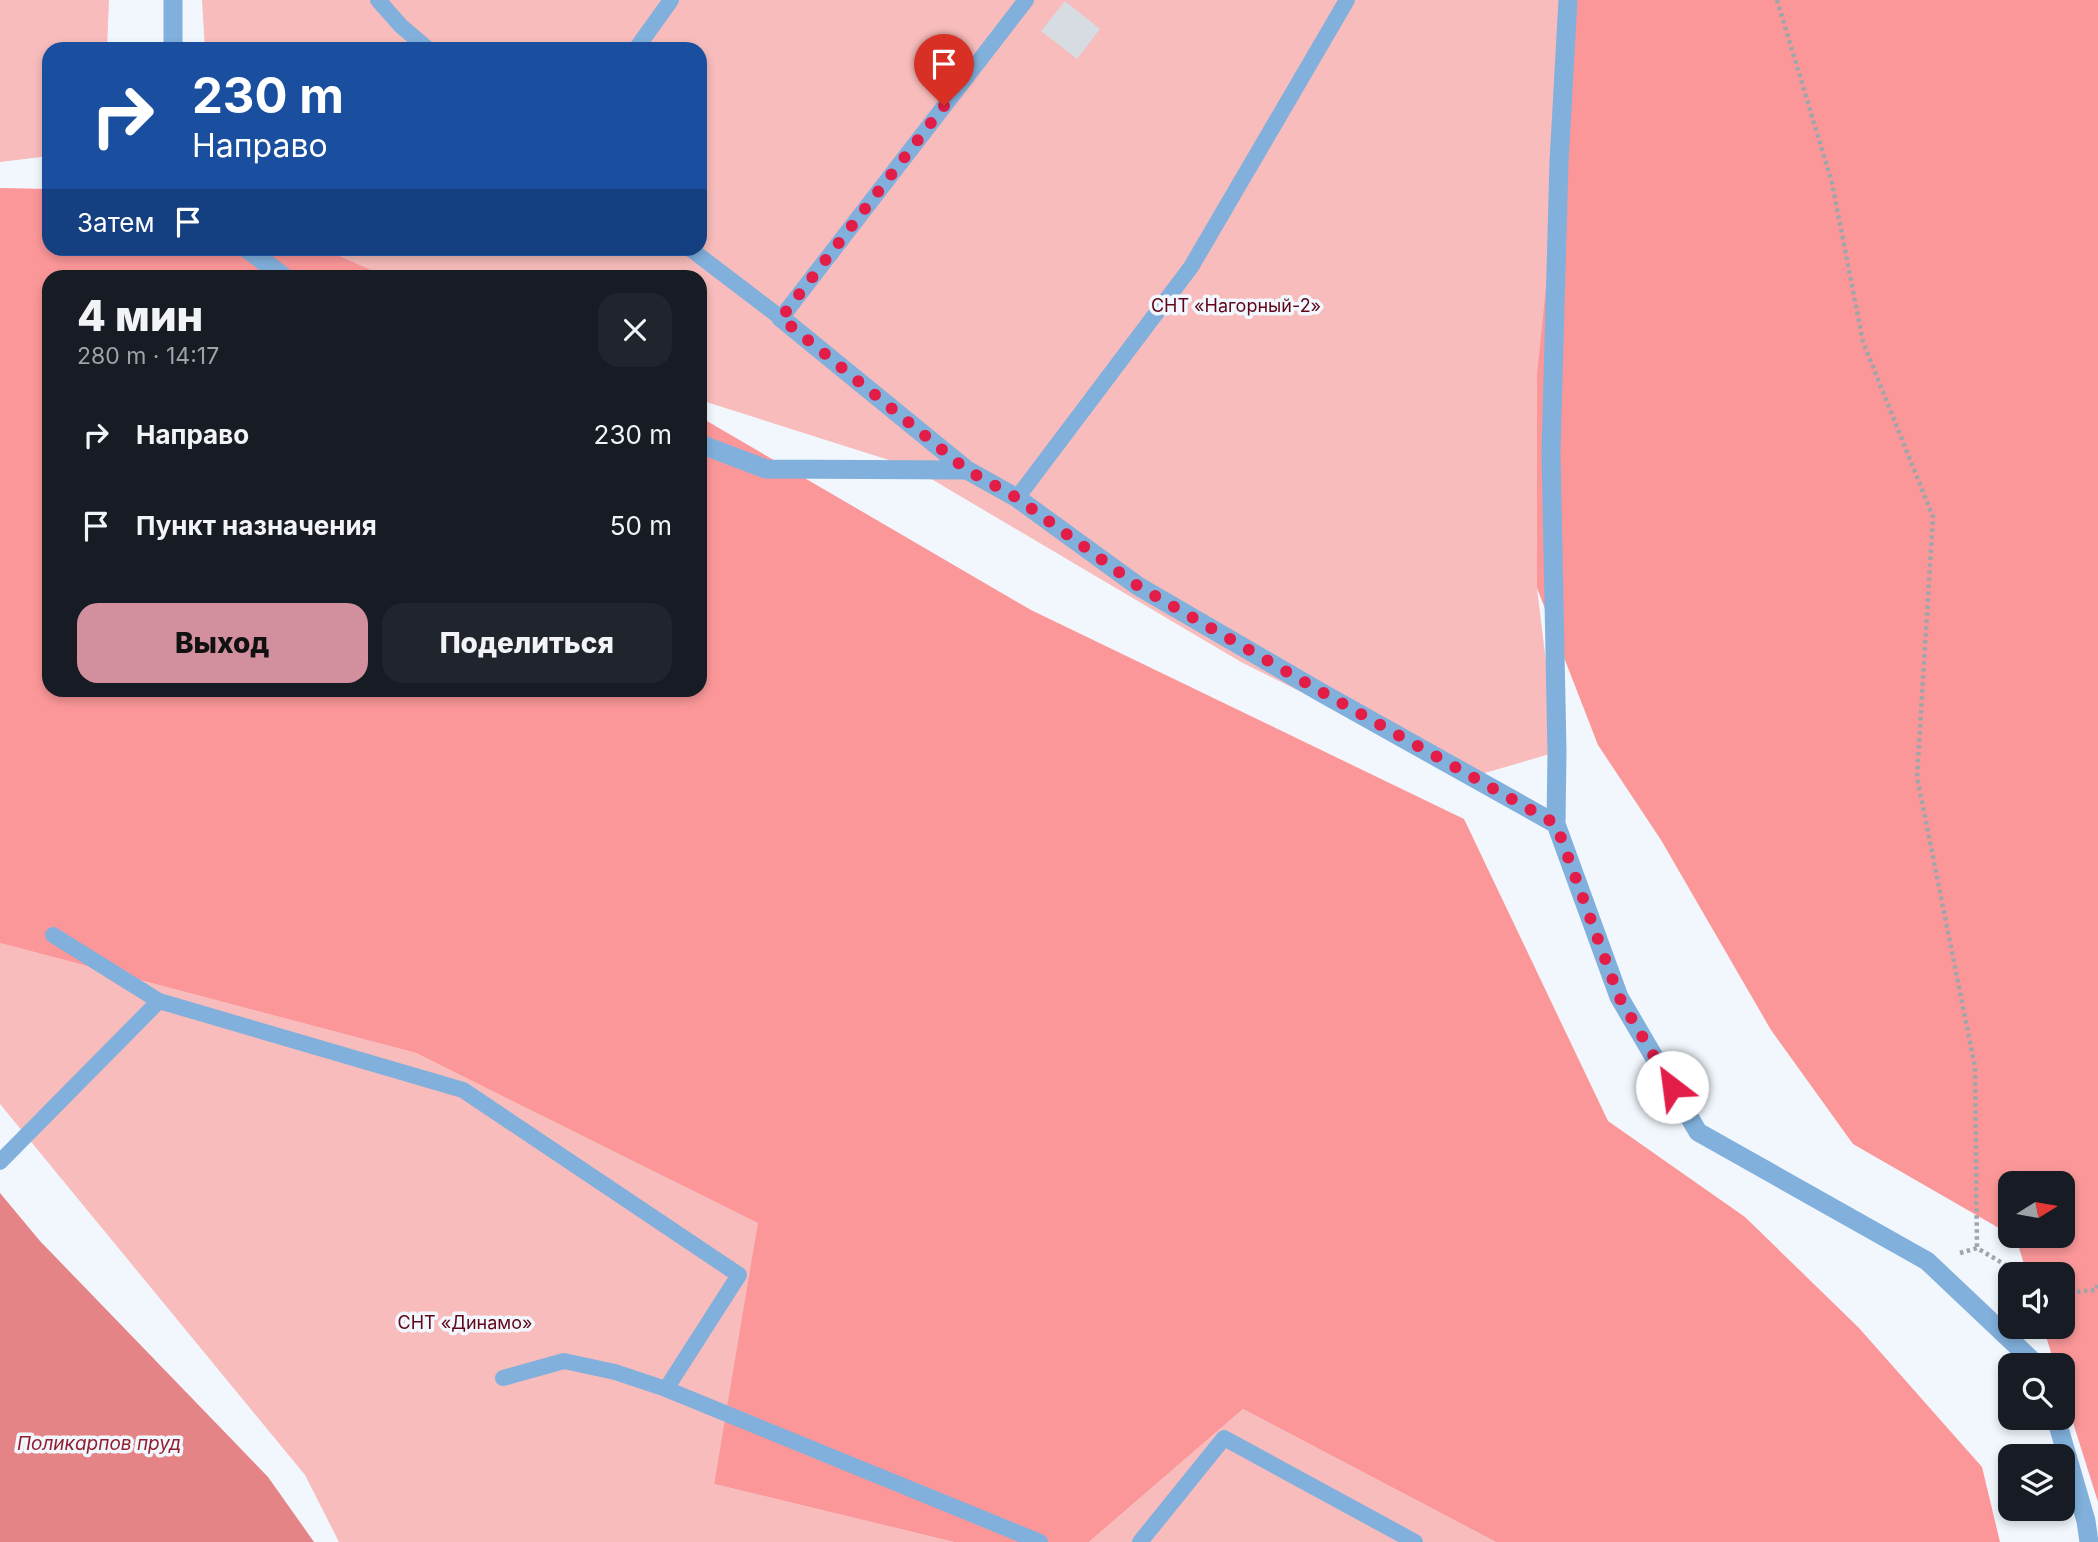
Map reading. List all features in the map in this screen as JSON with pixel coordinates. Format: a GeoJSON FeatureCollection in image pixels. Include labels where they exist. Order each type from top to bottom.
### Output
{"type":"FeatureCollection","features":[{"type":"Feature","properties":{"kind":"street"},"geometry":{"type":"LineString","coordinates":[[173,0],[173,42]]}},
{"type":"Feature","properties":{"kind":"street"},"geometry":{"type":"LineString","coordinates":[[1568,0],[1559,162],[1551,452],[1556,824],[1619,997],[1698,1132],[1927,1261],[2025,1353]]}},
{"type":"Feature","properties":{"kind":"street"},"geometry":{"type":"LineString","coordinates":[[257,256],[275,270]]}},
{"type":"Feature","properties":{"kind":"street"},"geometry":{"type":"LineString","coordinates":[[781,318],[967,470],[1017,498],[1138,586],[1556,824]]}},
{"type":"Feature","properties":{"kind":"street"},"geometry":{"type":"LineString","coordinates":[[707,447],[766,469],[967,470]]}},
{"type":"Feature","properties":{"kind":"street"},"geometry":{"type":"LineString","coordinates":[[2059,1430],[2090,1542]]}},
{"type":"Feature","properties":{"kind":"lane"},"geometry":{"type":"LineString","coordinates":[[379,0],[401,26],[420,42]]}},
{"type":"Feature","properties":{"kind":"lane"},"geometry":{"type":"LineString","coordinates":[[641,42],[671,0]]}},
{"type":"Feature","properties":{"kind":"lane"},"geometry":{"type":"LineString","coordinates":[[700,256],[781,318],[1026,0]]}},
{"type":"Feature","properties":{"kind":"lane"},"geometry":{"type":"LineString","coordinates":[[1017,498],[1191,267],[1347,0]]}},
{"type":"Feature","properties":{"kind":"lane"},"geometry":{"type":"LineString","coordinates":[[52,936],[159,1001],[463,1090],[739,1275],[666,1389]]}},
{"type":"Feature","properties":{"kind":"lane"},"geometry":{"type":"LineString","coordinates":[[0,1162],[159,1001]]}},
{"type":"Feature","properties":{"kind":"lane"},"geometry":{"type":"LineString","coordinates":[[503,1378],[564,1361],[615,1372],[666,1389],[1040,1542]]}},
{"type":"Feature","properties":{"kind":"lane"},"geometry":{"type":"LineString","coordinates":[[1140,1542],[1224,1438],[1415,1542]]}},
{"type":"Feature","properties":{"kind":"path"},"geometry":{"type":"LineString","coordinates":[[1777,0],[1832,183],[1863,342],[1933,517],[1917,777],[1975,1067],[1977,1248]]}},
{"type":"Feature","properties":{"kind":"path"},"geometry":{"type":"LineString","coordinates":[[1927,1261],[1977,1248],[2001,1262]]}},
{"type":"Feature","properties":{"kind":"path"},"geometry":{"type":"LineString","coordinates":[[2075,1292],[2096,1290],[2098,1283]]}},
{"type":"Feature","properties":{"kind":"green space"},"geometry":{"type":"Polygon","coordinates":[[[0,0],[109,0],[107,42],[42,42],[42,157],[0,162],[0,0]]]}},
{"type":"Feature","properties":{"kind":"green space","name":"СНТ «Нагорный-2»"},"geometry":{"type":"Polygon","coordinates":[[[202,0],[1568,0],[1537,588],[1557,752],[1471,777],[1241,662],[911,467],[707,402],[707,270],[368,270],[339,256],[707,256],[707,42],[205,42],[202,0]]]}},
{"type":"Feature","properties":{"kind":"green space","name":"СНТ «Динамо»"},"geometry":{"type":"Polygon","coordinates":[[[0,943],[416,1053],[759,1223],[714,1484],[954,1542],[339,1542],[305,1475],[0,1104],[0,943]]]}},
{"type":"Feature","properties":{"kind":"green space"},"geometry":{"type":"Polygon","coordinates":[[[1243,1409],[1496,1542],[1089,1542],[1243,1409]]]}},
{"type":"Feature","properties":{"kind":"shaded area"},"geometry":{"type":"Polygon","coordinates":[[[1568,0],[2098,0],[2098,1502],[2075,1429],[2075,1353],[2051,1353],[2047,1339],[2075,1339],[2075,1262],[2023,1262],[2019,1248],[2076,1248],[2076,1171],[1998,1171],[1998,1228],[1853,1144],[1771,1030],[1661,840],[1598,745],[1537,588],[1537,375],[1559,162],[1568,0]]]}},
{"type":"Feature","properties":{"kind":"shaded area"},"geometry":{"type":"Polygon","coordinates":[[[0,188],[42,189],[42,256],[340,256],[371,270],[42,270],[42,697],[707,697],[707,421],[1031,610],[1464,819],[1608,1121],[1745,1217],[1859,1328],[1982,1467],[2000,1542],[1496,1542],[1243,1409],[1089,1542],[954,1542],[714,1484],[758,1223],[416,1053],[0,943],[0,188]]]}},
{"type":"Feature","properties":{"kind":"water","name":"Поликарпов пруд"},"geometry":{"type":"Polygon","coordinates":[[[0,1193],[40,1241],[268,1477],[314,1542],[0,1542],[0,1193]]]}},
{"type":"Feature","properties":{"kind":"building"},"geometry":{"type":"Polygon","coordinates":[[[1065,1],[1100,29],[1077,59],[1041,31],[1065,1]]]}},
{"type":"Feature","properties":{"kind":"route"},"geometry":{"type":"LineString","coordinates":[[944,106],[781,318],[967,470],[1017,498],[1138,586],[1556,824],[1619,997],[1672,1087]]}}]}
